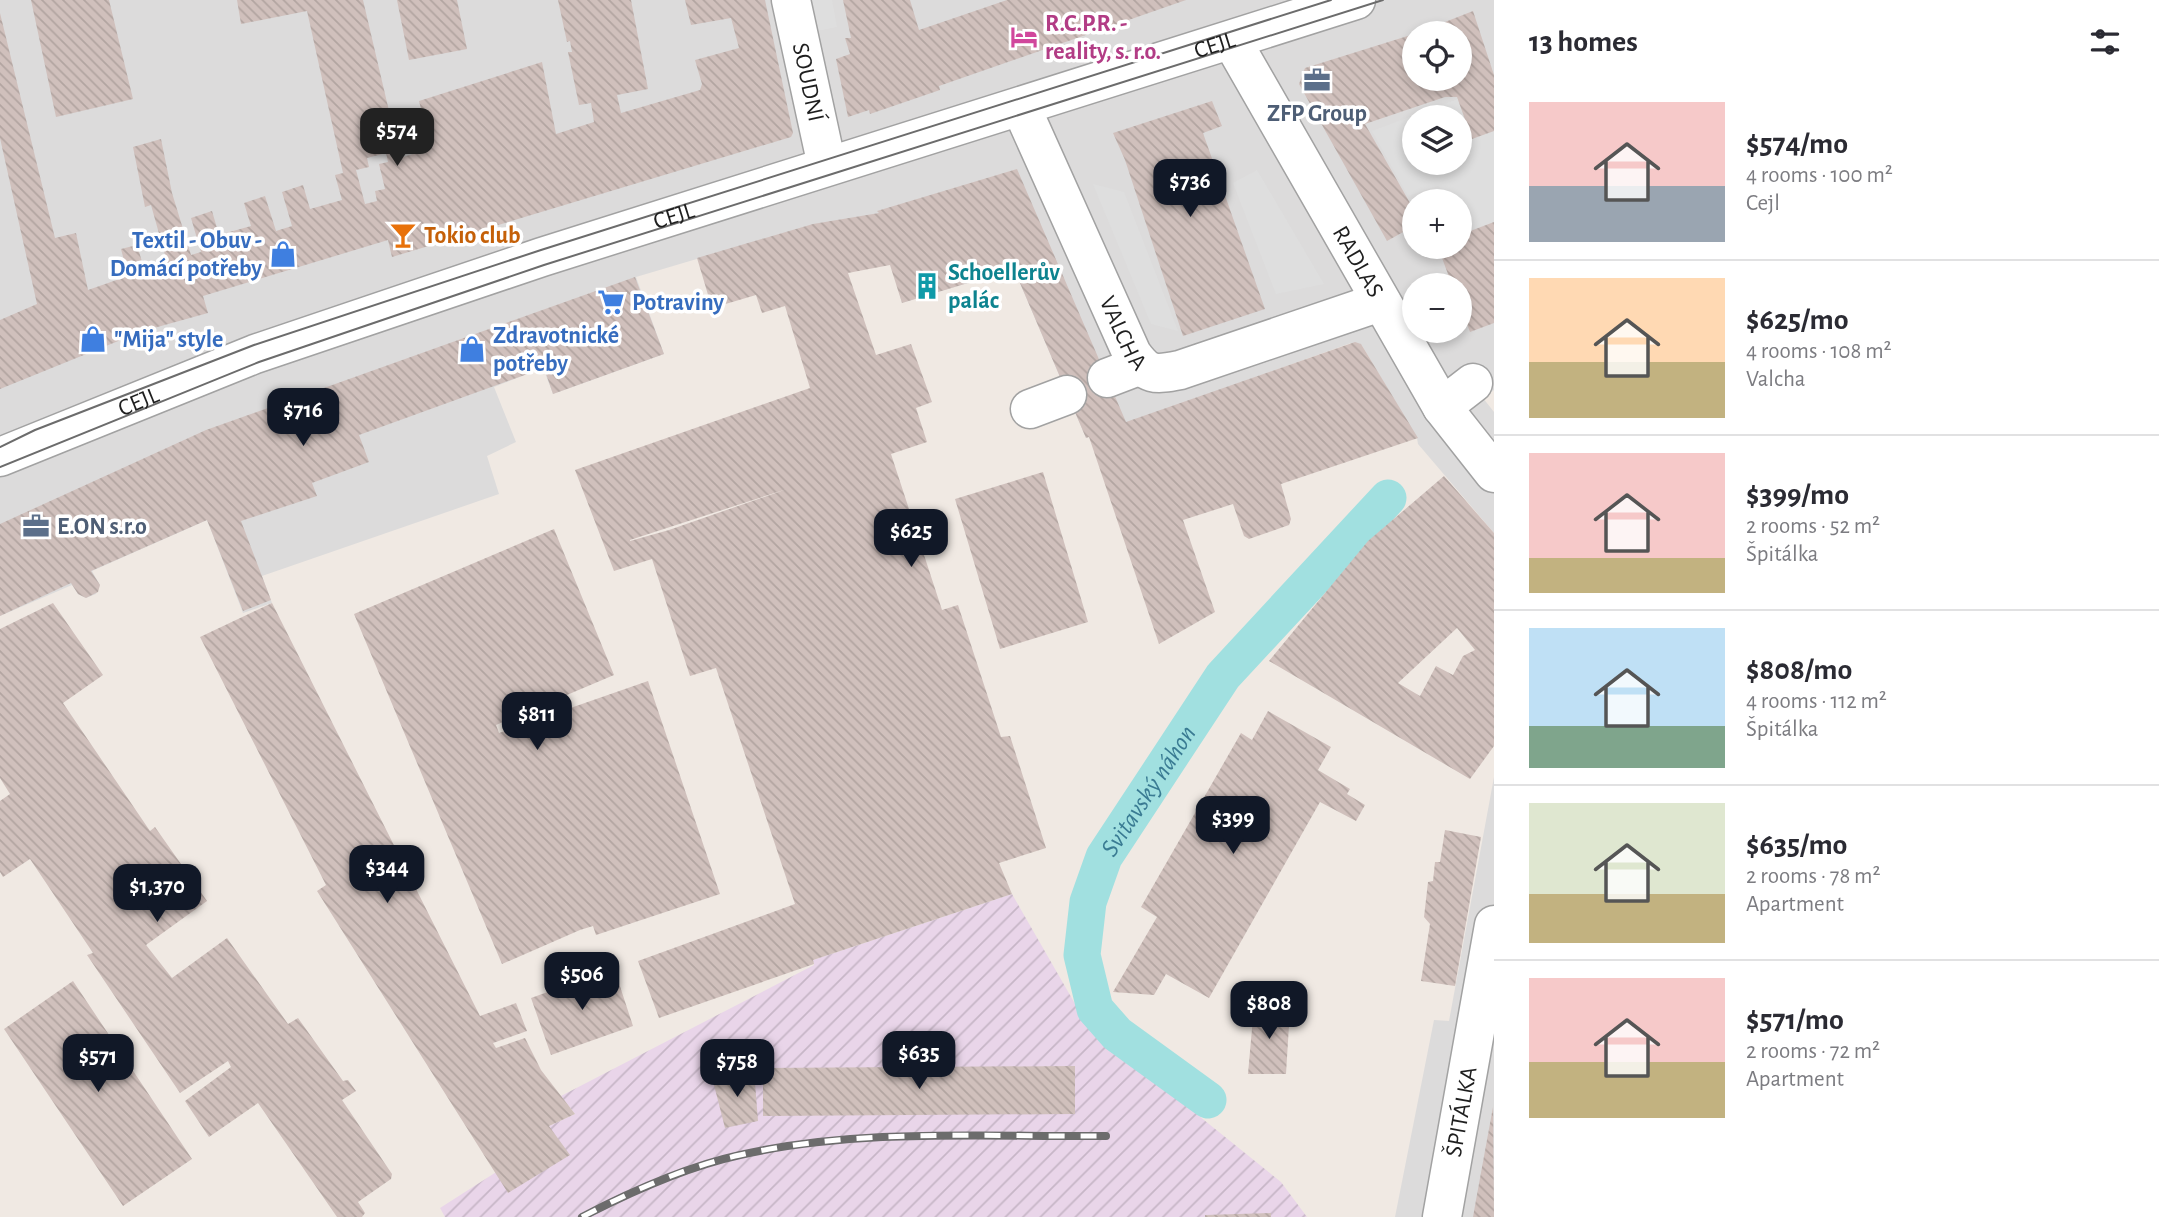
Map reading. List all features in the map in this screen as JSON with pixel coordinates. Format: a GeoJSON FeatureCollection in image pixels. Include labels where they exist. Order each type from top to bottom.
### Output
{"type":"FeatureCollection","features":[{"type":"Feature","properties":{"kind":"street","name":"SOUDNÍ"},"geometry":{"type":"LineString","coordinates":[[791,0],[827,166]]}},
{"type":"Feature","properties":{"kind":"street","name":"CEJL"},"geometry":{"type":"LineString","coordinates":[[0,457],[255,354],[827,166],[1233,41],[1356,0]]}},
{"type":"Feature","properties":{"kind":"street","name":"RADLAS"},"geometry":{"type":"LineString","coordinates":[[1233,41],[1442,407],[1494,473]]}},
{"type":"Feature","properties":{"kind":"street","name":"VALCHA"},"geometry":{"type":"LineString","coordinates":[[1021,107],[1132,354],[1136,373],[1380,302]]}},
{"type":"Feature","properties":{"kind":"street"},"geometry":{"type":"LineString","coordinates":[[1442,407],[1473,383]]}},
{"type":"Feature","properties":{"kind":"street"},"geometry":{"type":"LineString","coordinates":[[1030,410],[1067,395]]}},
{"type":"Feature","properties":{"kind":"street","name":"ŠPITÁLKA"},"geometry":{"type":"LineString","coordinates":[[1442,1217],[1494,925]]}},
{"type":"Feature","properties":{"kind":"shaded area"},"geometry":{"type":"Polygon","coordinates":[[[0,0],[1494,0],[1494,390],[1483,398],[1494,412],[1494,533],[1418,444],[1417,438],[1361,344],[1351,343],[1086,438],[1014,269],[902,303],[879,214],[781,234],[636,277],[664,354],[553,394],[543,368],[494,387],[516,442],[487,456],[499,494],[262,576],[272,603],[243,613],[207,520],[92,571],[100,585],[96,594],[86,598],[78,594],[72,585],[0,616],[0,0]]]}},
{"type":"Feature","properties":{"kind":"shaded area"},"geometry":{"type":"Polygon","coordinates":[[[805,0],[832,0],[837,27],[812,32],[805,0]]]}},
{"type":"Feature","properties":{"kind":"shaded area"},"geometry":{"type":"Polygon","coordinates":[[[1458,99],[1460,105],[1442,105],[1458,99]]]}},
{"type":"Feature","properties":{"kind":"shaded area"},"geometry":{"type":"Polygon","coordinates":[[[1402,120],[1402,175],[1472,175],[1472,138],[1494,131],[1494,222],[1472,230],[1472,189],[1442,189],[1438,186],[1429,189],[1404,189],[1372,131],[1402,120]]]}},
{"type":"Feature","properties":{"kind":"shaded area"},"geometry":{"type":"Polygon","coordinates":[[[1257,170],[1324,284],[1276,294],[1233,183],[1257,170]]]}},
{"type":"Feature","properties":{"kind":"shaded area"},"geometry":{"type":"Polygon","coordinates":[[[1093,184],[1124,192],[1178,331],[1151,324],[1093,184]]]}},
{"type":"Feature","properties":{"kind":"shaded area"},"geometry":{"type":"Polygon","coordinates":[[[1494,777],[1494,1217],[1395,1217],[1434,1020],[1449,1021],[1494,777]]]}},
{"type":"Feature","properties":{"kind":"shaded area"},"geometry":{"type":"Polygon","coordinates":[[[1012,894],[1078,1009],[1122,1054],[1281,1182],[1307,1217],[445,1217],[440,1208],[554,1135],[549,1126],[575,1114],[561,1096],[814,965],[813,960],[1012,894]]]}},
{"type":"Feature","properties":{"kind":"building"},"geometry":{"type":"Polygon","coordinates":[[[31,0],[109,0],[133,99],[56,117],[31,0]]]}},
{"type":"Feature","properties":{"kind":"building"},"geometry":{"type":"Polygon","coordinates":[[[237,0],[363,0],[400,158],[431,148],[419,101],[542,62],[556,134],[594,122],[591,103],[579,105],[568,52],[572,52],[570,41],[567,42],[558,0],[631,0],[648,89],[617,95],[621,113],[700,90],[702,84],[695,60],[739,48],[731,18],[691,25],[685,0],[765,0],[793,133],[791,137],[392,257],[388,240],[203,296],[208,313],[143,331],[0,389],[0,320],[37,304],[0,138],[0,13],[55,238],[76,233],[88,290],[128,276],[121,249],[137,245],[146,275],[164,270],[162,263],[167,262],[151,205],[145,207],[133,147],[161,139],[172,193],[191,255],[201,252],[191,218],[212,211],[219,235],[251,226],[244,203],[265,196],[276,231],[292,226],[282,192],[303,185],[310,209],[342,200],[335,175],[343,173],[307,11],[241,24],[237,0]],[[386,153],[367,158],[369,167],[356,170],[365,204],[377,201],[375,191],[385,189],[379,164],[388,162],[386,153]]]}},
{"type":"Feature","properties":{"kind":"building"},"geometry":{"type":"Polygon","coordinates":[[[397,0],[457,0],[467,49],[409,60],[397,0]]]}},
{"type":"Feature","properties":{"kind":"building"},"geometry":{"type":"Polygon","coordinates":[[[843,0],[910,0],[919,30],[1007,0],[1186,0],[939,86],[940,90],[870,114],[869,110],[848,117],[836,59],[850,54],[845,38],[851,38],[843,0]]]}},
{"type":"Feature","properties":{"kind":"building"},"geometry":{"type":"Polygon","coordinates":[[[1473,11],[1494,75],[1494,131],[1472,139],[1472,105],[1460,105],[1457,97],[1445,97],[1421,105],[1402,105],[1402,112],[1365,124],[1402,189],[1402,233],[1387,241],[1299,84],[1305,68],[1402,38],[1402,91],[1472,91],[1472,21],[1448,21],[1473,11]]]}},
{"type":"Feature","properties":{"kind":"building"},"geometry":{"type":"Polygon","coordinates":[[[1212,101],[1222,126],[1203,133],[1265,309],[1183,336],[1125,160],[1113,133],[1212,101]]]}},
{"type":"Feature","properties":{"kind":"building"},"geometry":{"type":"Polygon","coordinates":[[[1017,169],[1126,422],[1355,342],[1361,344],[1418,438],[1281,484],[1291,519],[1289,525],[1249,539],[1244,536],[1233,504],[1183,520],[1215,612],[1159,644],[1089,437],[1086,438],[1014,269],[902,303],[890,265],[848,273],[876,355],[911,344],[932,402],[916,408],[927,442],[891,454],[942,610],[958,605],[1001,737],[1010,736],[1046,848],[999,863],[1012,894],[813,960],[814,964],[659,1018],[638,961],[795,904],[716,668],[690,676],[652,559],[614,571],[575,470],[810,388],[785,306],[762,313],[756,295],[712,308],[697,258],[813,224],[879,213],[877,211],[1017,169]],[[787,489],[630,541],[669,530],[787,489]]]}},
{"type":"Feature","properties":{"kind":"building"},"geometry":{"type":"Polygon","coordinates":[[[1494,222],[1494,323],[1472,331],[1472,273],[1448,273],[1442,259],[1472,259],[1472,230],[1494,222]]]}},
{"type":"Feature","properties":{"kind":"building"},"geometry":{"type":"Polygon","coordinates":[[[635,277],[664,354],[553,394],[544,368],[359,435],[369,462],[312,483],[317,496],[241,521],[271,600],[243,611],[207,520],[91,571],[100,585],[98,592],[86,598],[78,594],[71,583],[0,616],[0,524],[206,430],[635,277]]]}},
{"type":"Feature","properties":{"kind":"building"},"geometry":{"type":"Polygon","coordinates":[[[1043,472],[1088,622],[1000,649],[955,499],[1043,472]]]}},
{"type":"Feature","properties":{"kind":"building"},"geometry":{"type":"Polygon","coordinates":[[[1444,476],[1494,533],[1494,746],[1470,779],[1269,661],[1368,541],[1444,476]],[[1457,628],[1398,683],[1420,696],[1436,666],[1453,675],[1463,656],[1475,650],[1457,628]]]}},
{"type":"Feature","properties":{"kind":"building"},"geometry":{"type":"Polygon","coordinates":[[[554,529],[614,675],[496,725],[499,733],[648,681],[720,894],[596,935],[593,926],[580,930],[502,964],[354,614],[554,529]]]}},
{"type":"Feature","properties":{"kind":"building"},"geometry":{"type":"Polygon","coordinates":[[[53,603],[103,675],[63,703],[150,831],[155,827],[207,901],[146,945],[172,978],[227,938],[288,1024],[298,1018],[343,1081],[348,1080],[356,1091],[342,1100],[392,1174],[391,1179],[358,1202],[365,1213],[362,1217],[337,1217],[258,1103],[209,1137],[185,1101],[231,1067],[228,1061],[180,1093],[87,955],[93,953],[30,859],[3,877],[0,872],[0,801],[10,794],[0,778],[0,629],[53,603]]]}},
{"type":"Feature","properties":{"kind":"building"},"geometry":{"type":"Polygon","coordinates":[[[272,603],[480,1016],[516,1003],[527,1031],[493,1043],[496,1048],[525,1038],[541,1070],[575,1114],[549,1126],[570,1155],[508,1193],[317,891],[326,885],[200,637],[272,603]]]}},
{"type":"Feature","properties":{"kind":"building"},"geometry":{"type":"Polygon","coordinates":[[[1268,711],[1331,747],[1318,770],[1350,789],[1347,794],[1365,805],[1356,821],[1320,802],[1209,998],[1166,974],[1154,995],[1113,992],[1157,917],[1141,907],[1241,733],[1252,740],[1268,711]]]}},
{"type":"Feature","properties":{"kind":"building"},"geometry":{"type":"Polygon","coordinates":[[[1445,830],[1481,837],[1455,986],[1421,981],[1430,924],[1424,917],[1428,882],[1433,881],[1435,862],[1440,862],[1445,830]]]}},
{"type":"Feature","properties":{"kind":"building"},"geometry":{"type":"Polygon","coordinates":[[[614,968],[633,1026],[551,1055],[531,998],[614,968]]]}},
{"type":"Feature","properties":{"kind":"building"},"geometry":{"type":"Polygon","coordinates":[[[73,981],[192,1159],[123,1206],[4,1029],[73,981]]]}},
{"type":"Feature","properties":{"kind":"building"},"geometry":{"type":"Polygon","coordinates":[[[1254,1006],[1290,1009],[1286,1074],[1248,1074],[1254,1006]]]}},
{"type":"Feature","properties":{"kind":"building"},"geometry":{"type":"Polygon","coordinates":[[[1075,1066],[1075,1114],[763,1116],[763,1068],[1075,1066]]]}},
{"type":"Feature","properties":{"kind":"building"},"geometry":{"type":"Polygon","coordinates":[[[754,1070],[758,1121],[725,1128],[713,1081],[754,1070]]]}},
{"type":"Feature","properties":{"kind":"building"},"geometry":{"type":"Polygon","coordinates":[[[1493,1107],[1494,1217],[1473,1217],[1476,1200],[1493,1107]]]}},
{"type":"Feature","properties":{"kind":"building"},"geometry":{"type":"Polygon","coordinates":[[[1271,1213],[1271,1217],[1205,1217],[1205,1215],[1271,1213]]]}},
{"type":"Feature","properties":{"kind":"waterway","name":"Svitavský náhon"},"geometry":{"type":"LineString","coordinates":[[1208,1100],[1117,1034],[1095,1009],[1082,955],[1088,902],[1104,857],[1223,676],[1388,498]]}},
{"type":"Feature","properties":{"kind":"tram line"},"geometry":{"type":"LineString","coordinates":[[0,447],[35,430],[254,345],[541,250],[1331,0]]}},
{"type":"Feature","properties":{"kind":"tram line"},"geometry":{"type":"LineString","coordinates":[[0,467],[259,362],[544,265],[1383,0]]}},
{"type":"Feature","properties":{"kind":"railway"},"geometry":{"type":"LineString","coordinates":[[582,1217],[679,1173],[719,1160],[785,1146],[876,1137],[1106,1136]]}},
{"type":"Feature","properties":{"kind":"place","name":"R.C.P.R. - reality, s. r.o."},"geometry":{"type":"Point","coordinates":[1024,37]}},
{"type":"Feature","properties":{"kind":"place","name":"ZFP Group"},"geometry":{"type":"Point","coordinates":[1317,80]}},
{"type":"Feature","properties":{"kind":"place","name":"Tokio club"},"geometry":{"type":"Point","coordinates":[403,235]}},
{"type":"Feature","properties":{"kind":"place","name":"Textil - Obuv - Domácí potřeby"},"geometry":{"type":"Point","coordinates":[283,254]}},
{"type":"Feature","properties":{"kind":"place","name":"Schoellerův palác"},"geometry":{"type":"Point","coordinates":[927,286]}},
{"type":"Feature","properties":{"kind":"place","name":"Potraviny"},"geometry":{"type":"Point","coordinates":[611,302]}},
{"type":"Feature","properties":{"kind":"place","name":"\"Mija\" style"},"geometry":{"type":"Point","coordinates":[93,339]}},
{"type":"Feature","properties":{"kind":"place","name":"Zdravotnické potřeby"},"geometry":{"type":"Point","coordinates":[472,349]}},
{"type":"Feature","properties":{"kind":"place","name":"E.ON s.r.o"},"geometry":{"type":"Point","coordinates":[36,526]}}]}
